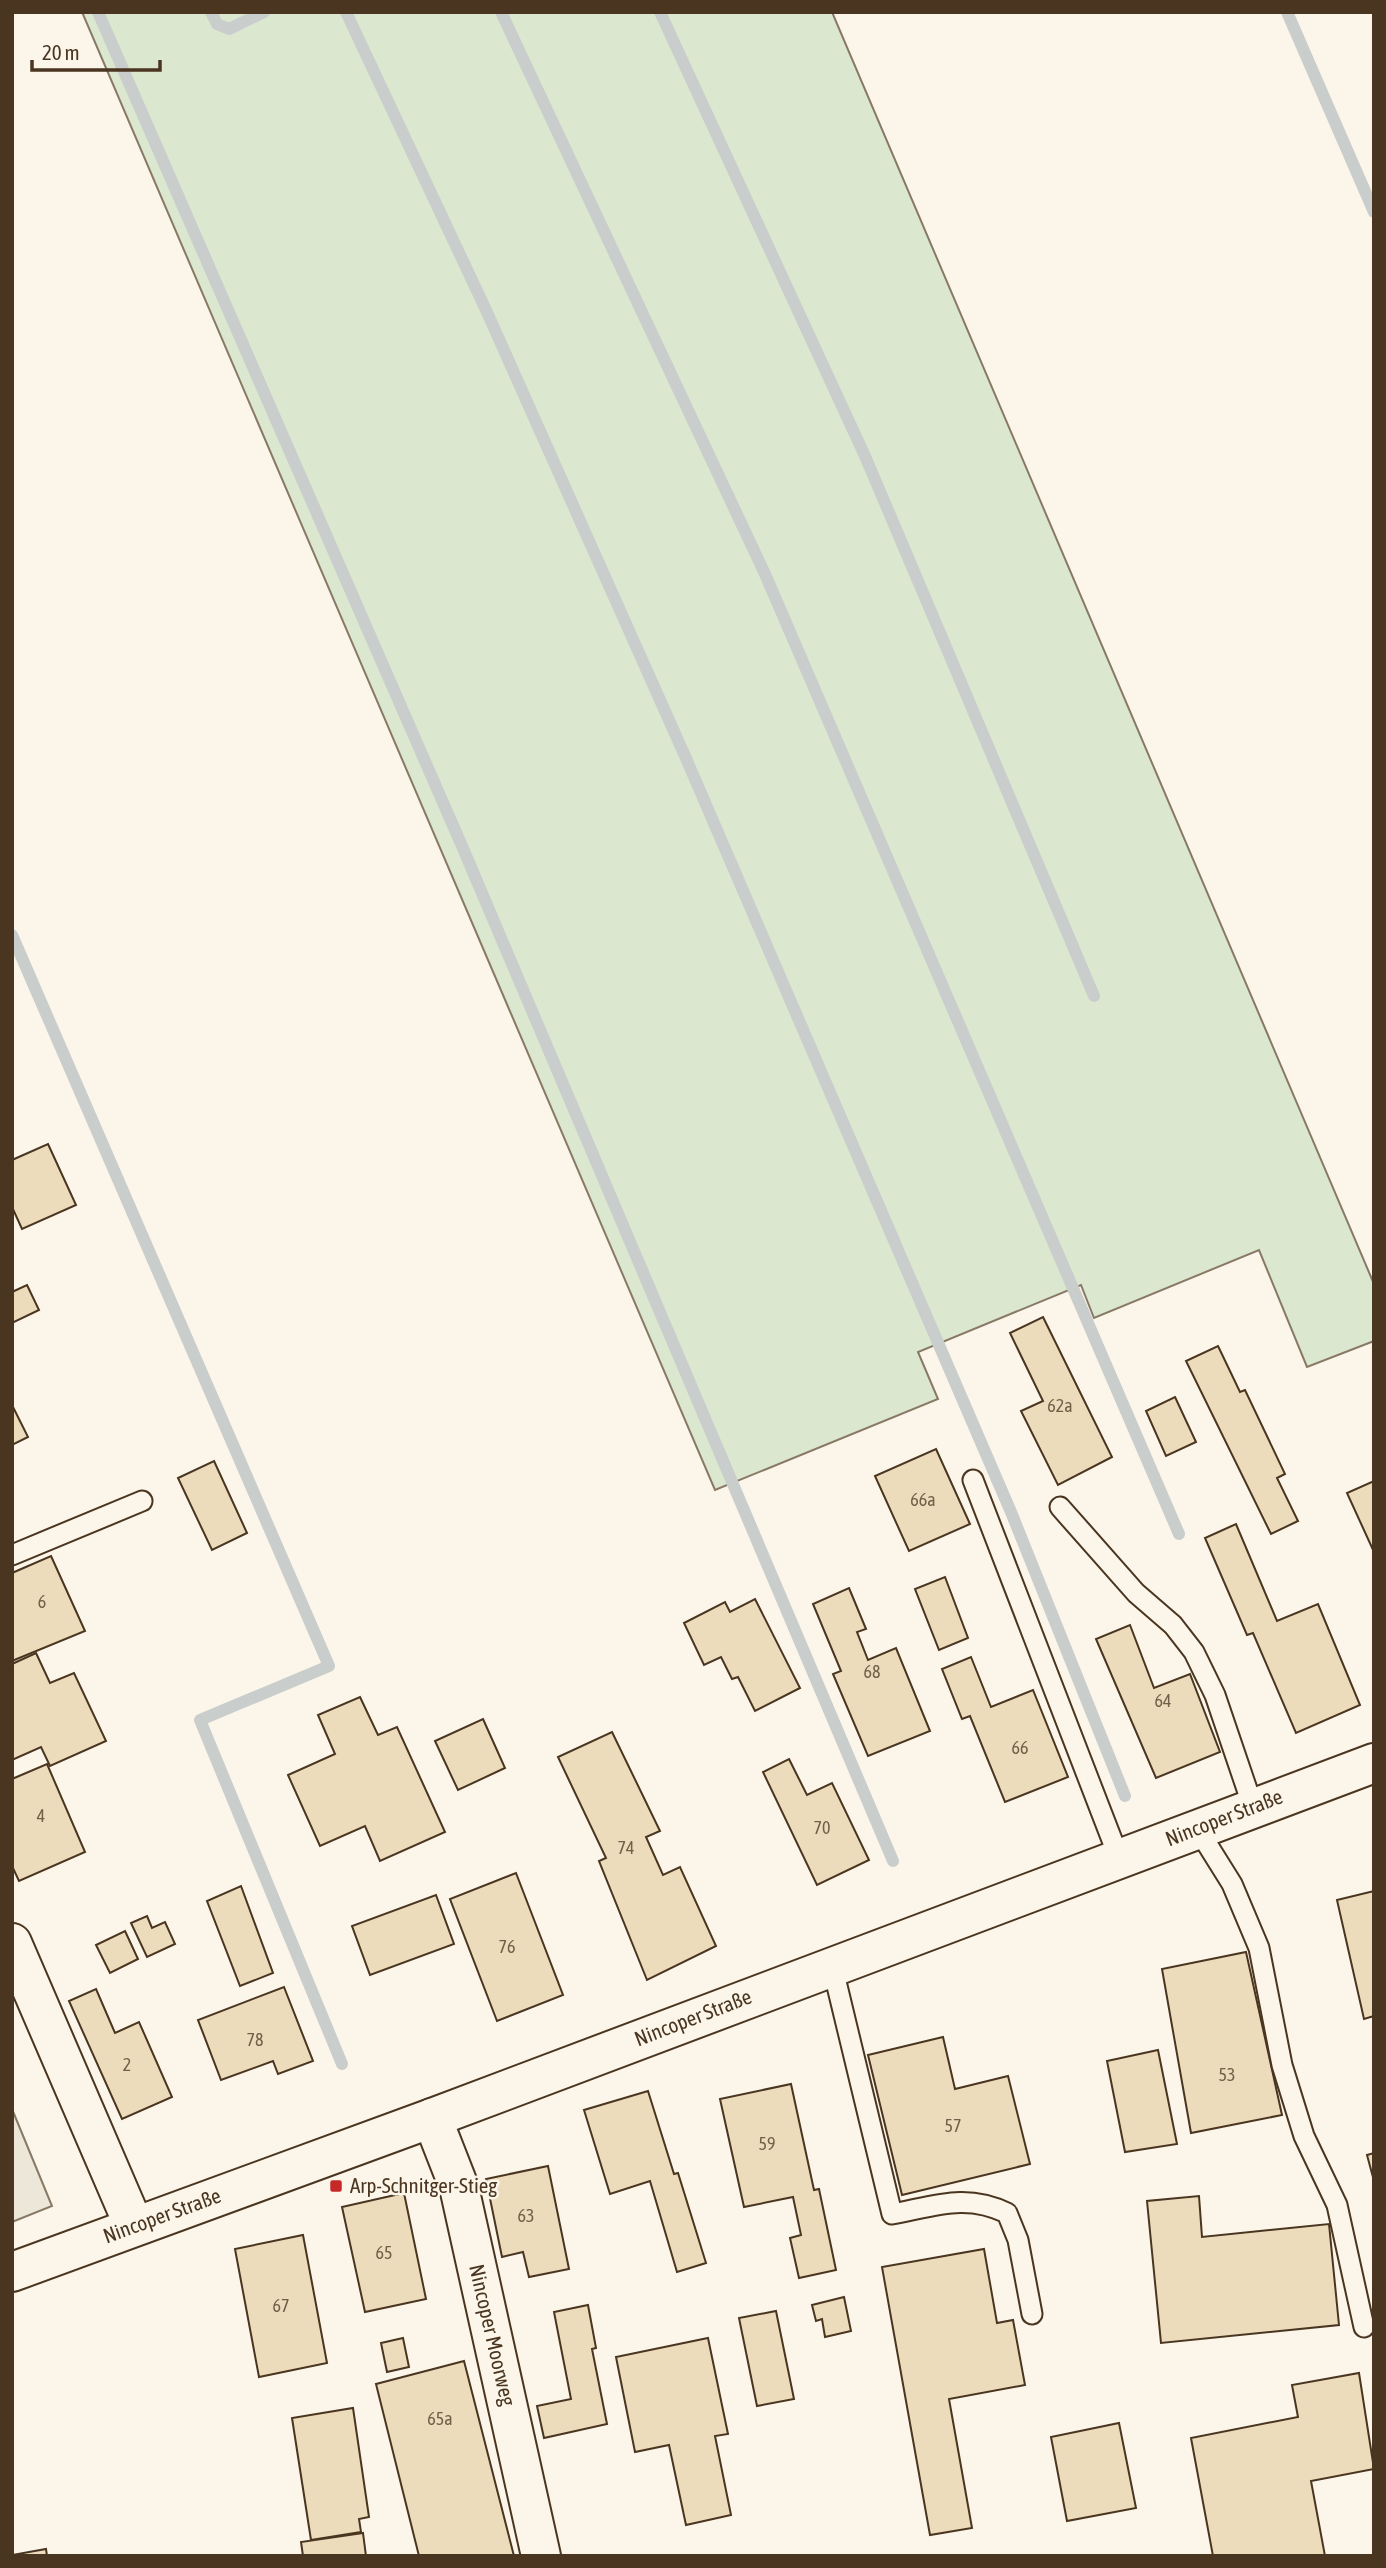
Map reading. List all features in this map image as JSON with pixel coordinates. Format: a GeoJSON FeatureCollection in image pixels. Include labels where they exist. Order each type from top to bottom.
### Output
{"type":"FeatureCollection","features":[{"type":"Feature","properties":{"kind":"main road","name":"Nincoper Straße"},"geometry":{"type":"LineString","coordinates":[[12,2272],[432,2118],[832,1965],[1374,1763]]}},
{"type":"Feature","properties":{"kind":"main road"},"geometry":{"type":"LineString","coordinates":[[12,1943],[134,2226]]}},
{"type":"Feature","properties":{"kind":"main road","name":"Nincoper Moorweg"},"geometry":{"type":"LineString","coordinates":[[432,2118],[459,2187],[541,2556]]}},
{"type":"Feature","properties":{"kind":"lane"},"geometry":{"type":"LineString","coordinates":[[973,1480],[1119,1858]]}},
{"type":"Feature","properties":{"kind":"lane"},"geometry":{"type":"LineString","coordinates":[[12,1555],[142,1501]]}},
{"type":"Feature","properties":{"kind":"lane"},"geometry":{"type":"LineString","coordinates":[[1060,1507],[1136,1593],[1173,1625],[1194,1652],[1215,1695],[1253,1807]]}},
{"type":"Feature","properties":{"kind":"lane"},"geometry":{"type":"LineString","coordinates":[[1198,1828],[1232,1884],[1259,1948],[1282,2066],[1304,2136],[1337,2205],[1364,2327]]}},
{"type":"Feature","properties":{"kind":"lane"},"geometry":{"type":"LineString","coordinates":[[832,1965],[892,2214],[961,2201],[986,2202],[1007,2213],[1018,2240],[1032,2314]]}},
{"type":"Feature","properties":{"kind":"green space"},"geometry":{"type":"Polygon","coordinates":[[[82,12],[832,12],[1374,1284],[1374,1341],[1307,1367],[1259,1250],[1094,1318],[1081,1285],[918,1352],[938,1399],[715,1490],[82,12]]]}},
{"type":"Feature","properties":{"kind":"shaded area"},"geometry":{"type":"Polygon","coordinates":[[[12,2109],[52,2206],[12,2222],[12,2109]]]}},
{"type":"Feature","properties":{"kind":"building"},"geometry":{"type":"Polygon","coordinates":[[[48,1144],[76,1205],[22,1229],[12,1207],[12,1160],[48,1144]]]}},
{"type":"Feature","properties":{"kind":"building"},"geometry":{"type":"Polygon","coordinates":[[[27,1285],[39,1310],[12,1323],[12,1292],[27,1285]]]}},
{"type":"Feature","properties":{"kind":"building"},"geometry":{"type":"Polygon","coordinates":[[[1043,1317],[1112,1457],[1058,1485],[1021,1411],[1043,1401],[1010,1333],[1043,1317]]]}},
{"type":"Feature","properties":{"kind":"building"},"geometry":{"type":"Polygon","coordinates":[[[1218,1346],[1240,1392],[1245,1390],[1285,1474],[1277,1478],[1298,1521],[1271,1534],[1186,1361],[1218,1346]]]}},
{"type":"Feature","properties":{"kind":"building"},"geometry":{"type":"Polygon","coordinates":[[[1175,1397],[1196,1442],[1166,1456],[1146,1411],[1175,1397]]]}},
{"type":"Feature","properties":{"kind":"building"},"geometry":{"type":"Polygon","coordinates":[[[12,1405],[28,1437],[12,1445],[12,1405]]]}},
{"type":"Feature","properties":{"kind":"building"},"geometry":{"type":"Polygon","coordinates":[[[936,1449],[970,1524],[909,1551],[875,1476],[936,1449]]]}},
{"type":"Feature","properties":{"kind":"building"},"geometry":{"type":"Polygon","coordinates":[[[214,1461],[247,1533],[212,1550],[178,1478],[214,1461]]]}},
{"type":"Feature","properties":{"kind":"building"},"geometry":{"type":"Polygon","coordinates":[[[1374,1481],[1374,1552],[1347,1493],[1374,1481]]]}},
{"type":"Feature","properties":{"kind":"building"},"geometry":{"type":"Polygon","coordinates":[[[1236,1524],[1277,1621],[1318,1604],[1360,1705],[1296,1733],[1253,1633],[1247,1635],[1205,1538],[1236,1524]]]}},
{"type":"Feature","properties":{"kind":"building"},"geometry":{"type":"Polygon","coordinates":[[[51,1556],[85,1631],[12,1661],[12,1573],[51,1556]]]}},
{"type":"Feature","properties":{"kind":"building"},"geometry":{"type":"Polygon","coordinates":[[[945,1577],[968,1638],[939,1650],[915,1589],[945,1577]]]}},
{"type":"Feature","properties":{"kind":"building"},"geometry":{"type":"Polygon","coordinates":[[[849,1588],[866,1629],[857,1632],[868,1660],[896,1648],[930,1731],[868,1756],[833,1674],[841,1671],[813,1604],[849,1588]]]}},
{"type":"Feature","properties":{"kind":"building"},"geometry":{"type":"Polygon","coordinates":[[[755,1599],[800,1688],[755,1711],[738,1677],[732,1679],[721,1657],[704,1665],[684,1623],[725,1602],[730,1612],[755,1599]]]}},
{"type":"Feature","properties":{"kind":"building"},"geometry":{"type":"Polygon","coordinates":[[[1130,1625],[1154,1688],[1190,1674],[1220,1752],[1156,1778],[1096,1639],[1130,1625]]]}},
{"type":"Feature","properties":{"kind":"building"},"geometry":{"type":"Polygon","coordinates":[[[36,1653],[50,1683],[74,1673],[106,1741],[50,1766],[41,1747],[12,1760],[12,1664],[36,1653]]]}},
{"type":"Feature","properties":{"kind":"building"},"geometry":{"type":"Polygon","coordinates":[[[971,1657],[991,1707],[1033,1690],[1068,1777],[1005,1802],[970,1716],[962,1719],[942,1669],[971,1657]]]}},
{"type":"Feature","properties":{"kind":"building"},"geometry":{"type":"Polygon","coordinates":[[[360,1697],[378,1735],[397,1727],[445,1832],[380,1861],[365,1826],[320,1846],[288,1775],[335,1754],[318,1715],[360,1697]]]}},
{"type":"Feature","properties":{"kind":"building"},"geometry":{"type":"Polygon","coordinates":[[[483,1719],[505,1768],[458,1790],[435,1741],[483,1719]]]}},
{"type":"Feature","properties":{"kind":"building"},"geometry":{"type":"Polygon","coordinates":[[[612,1732],[660,1831],[646,1837],[663,1875],[680,1867],[716,1946],[647,1980],[599,1861],[606,1858],[558,1757],[612,1732]]]}},
{"type":"Feature","properties":{"kind":"building"},"geometry":{"type":"Polygon","coordinates":[[[789,1759],[807,1795],[832,1783],[869,1860],[817,1885],[763,1772],[789,1759]]]}},
{"type":"Feature","properties":{"kind":"building"},"geometry":{"type":"Polygon","coordinates":[[[47,1764],[85,1852],[19,1881],[12,1866],[12,1779],[47,1764]]]}},
{"type":"Feature","properties":{"kind":"building"},"geometry":{"type":"Polygon","coordinates":[[[516,1873],[563,1995],[497,2021],[450,1899],[516,1873]]]}},
{"type":"Feature","properties":{"kind":"building"},"geometry":{"type":"Polygon","coordinates":[[[241,1886],[273,1973],[240,1986],[207,1901],[241,1886]]]}},
{"type":"Feature","properties":{"kind":"building"},"geometry":{"type":"Polygon","coordinates":[[[1374,1891],[1374,2016],[1364,2019],[1337,1900],[1374,1891]]]}},
{"type":"Feature","properties":{"kind":"building"},"geometry":{"type":"Polygon","coordinates":[[[436,1895],[454,1944],[370,1975],[352,1926],[436,1895]]]}},
{"type":"Feature","properties":{"kind":"building"},"geometry":{"type":"Polygon","coordinates":[[[147,1916],[152,1928],[165,1922],[175,1944],[147,1957],[131,1923],[147,1916]]]}},
{"type":"Feature","properties":{"kind":"building"},"geometry":{"type":"Polygon","coordinates":[[[125,1931],[138,1959],[110,1973],[96,1945],[125,1931]]]}},
{"type":"Feature","properties":{"kind":"building"},"geometry":{"type":"Polygon","coordinates":[[[1246,1952],[1282,2115],[1191,2133],[1162,1969],[1246,1952]]]}},
{"type":"Feature","properties":{"kind":"building"},"geometry":{"type":"Polygon","coordinates":[[[284,1987],[313,2061],[278,2074],[273,2061],[221,2080],[198,2020],[284,1987]]]}},
{"type":"Feature","properties":{"kind":"building"},"geometry":{"type":"Polygon","coordinates":[[[96,1989],[115,2033],[139,2022],[172,2097],[122,2119],[69,2001],[96,1989]]]}},
{"type":"Feature","properties":{"kind":"building"},"geometry":{"type":"Polygon","coordinates":[[[943,2037],[955,2089],[1008,2076],[1030,2164],[902,2195],[868,2055],[943,2037]]]}},
{"type":"Feature","properties":{"kind":"building"},"geometry":{"type":"Polygon","coordinates":[[[1158,2050],[1177,2144],[1125,2152],[1107,2061],[1158,2050]]]}},
{"type":"Feature","properties":{"kind":"building"},"geometry":{"type":"Polygon","coordinates":[[[791,2084],[814,2190],[819,2189],[836,2270],[799,2278],[790,2238],[801,2235],[793,2197],[744,2207],[720,2099],[791,2084]]]}},
{"type":"Feature","properties":{"kind":"building"},"geometry":{"type":"Polygon","coordinates":[[[648,2091],[674,2174],[678,2173],[706,2263],[677,2272],[650,2181],[610,2194],[584,2110],[648,2091]]]}},
{"type":"Feature","properties":{"kind":"building"},"geometry":{"type":"Polygon","coordinates":[[[1374,2153],[1374,2181],[1367,2155],[1374,2153]]]}},
{"type":"Feature","properties":{"kind":"building"},"geometry":{"type":"Polygon","coordinates":[[[548,2166],[569,2269],[529,2277],[523,2252],[502,2257],[486,2179],[548,2166]]]}},
{"type":"Feature","properties":{"kind":"building"},"geometry":{"type":"Polygon","coordinates":[[[404,2193],[426,2299],[365,2312],[342,2207],[404,2193]]]}},
{"type":"Feature","properties":{"kind":"building"},"geometry":{"type":"Polygon","coordinates":[[[1199,2196],[1202,2237],[1329,2224],[1339,2325],[1161,2343],[1147,2201],[1199,2196]]]}},
{"type":"Feature","properties":{"kind":"building"},"geometry":{"type":"Polygon","coordinates":[[[303,2235],[327,2363],[259,2377],[235,2249],[303,2235]]]}},
{"type":"Feature","properties":{"kind":"building"},"geometry":{"type":"Polygon","coordinates":[[[984,2249],[997,2323],[1013,2320],[1025,2385],[949,2399],[972,2528],[930,2535],[882,2267],[984,2249]]]}},
{"type":"Feature","properties":{"kind":"building"},"geometry":{"type":"Polygon","coordinates":[[[844,2297],[851,2331],[825,2337],[822,2319],[816,2321],[812,2305],[844,2297]]]}},
{"type":"Feature","properties":{"kind":"building"},"geometry":{"type":"Polygon","coordinates":[[[588,2305],[596,2348],[592,2349],[607,2424],[544,2438],[537,2406],[571,2399],[554,2312],[588,2305]]]}},
{"type":"Feature","properties":{"kind":"building"},"geometry":{"type":"Polygon","coordinates":[[[776,2311],[794,2399],[757,2406],[739,2318],[776,2311]]]}},
{"type":"Feature","properties":{"kind":"building"},"geometry":{"type":"Polygon","coordinates":[[[403,2338],[409,2367],[387,2372],[381,2343],[403,2338]]]}},
{"type":"Feature","properties":{"kind":"building"},"geometry":{"type":"Polygon","coordinates":[[[708,2338],[728,2434],[715,2436],[731,2515],[686,2525],[669,2445],[635,2452],[616,2357],[708,2338]]]}},
{"type":"Feature","properties":{"kind":"building"},"geometry":{"type":"Polygon","coordinates":[[[464,2361],[514,2556],[419,2556],[376,2384],[464,2361]]]}},
{"type":"Feature","properties":{"kind":"building"},"geometry":{"type":"Polygon","coordinates":[[[1359,2373],[1374,2469],[1311,2481],[1325,2556],[1213,2556],[1191,2438],[1298,2417],[1292,2385],[1359,2373]]]}},
{"type":"Feature","properties":{"kind":"building"},"geometry":{"type":"Polygon","coordinates":[[[353,2408],[369,2517],[359,2519],[361,2532],[311,2540],[292,2418],[353,2408]]]}},
{"type":"Feature","properties":{"kind":"building"},"geometry":{"type":"Polygon","coordinates":[[[1119,2423],[1136,2508],[1067,2521],[1051,2437],[1119,2423]]]}},
{"type":"Feature","properties":{"kind":"building"},"geometry":{"type":"Polygon","coordinates":[[[363,2533],[366,2556],[303,2556],[301,2542],[363,2533]]]}},
{"type":"Feature","properties":{"kind":"building"},"geometry":{"type":"Polygon","coordinates":[[[46,2549],[47,2556],[12,2556],[12,2555],[46,2549]]]}},
{"type":"Feature","properties":{"kind":"waterway"},"geometry":{"type":"LineString","coordinates":[[98,12],[462,846],[893,1861]]}},
{"type":"Feature","properties":{"kind":"waterway"},"geometry":{"type":"LineString","coordinates":[[211,12],[217,24],[229,29],[264,12]]}},
{"type":"Feature","properties":{"kind":"waterway"},"geometry":{"type":"LineString","coordinates":[[346,12],[486,310],[685,756],[1011,1512],[1125,1796]]}},
{"type":"Feature","properties":{"kind":"waterway"},"geometry":{"type":"LineString","coordinates":[[501,12],[765,574],[1179,1534]]}},
{"type":"Feature","properties":{"kind":"waterway"},"geometry":{"type":"LineString","coordinates":[[660,12],[865,456],[1094,996]]}},
{"type":"Feature","properties":{"kind":"waterway"},"geometry":{"type":"LineString","coordinates":[[1287,12],[1374,212]]}},
{"type":"Feature","properties":{"kind":"waterway"},"geometry":{"type":"LineString","coordinates":[[12,935],[329,1666],[200,1720],[342,2064]]}},
{"type":"Feature","properties":{"kind":"place","name":"Arp-Schnitger-Stieg"},"geometry":{"type":"Point","coordinates":[336,2186]}}]}
